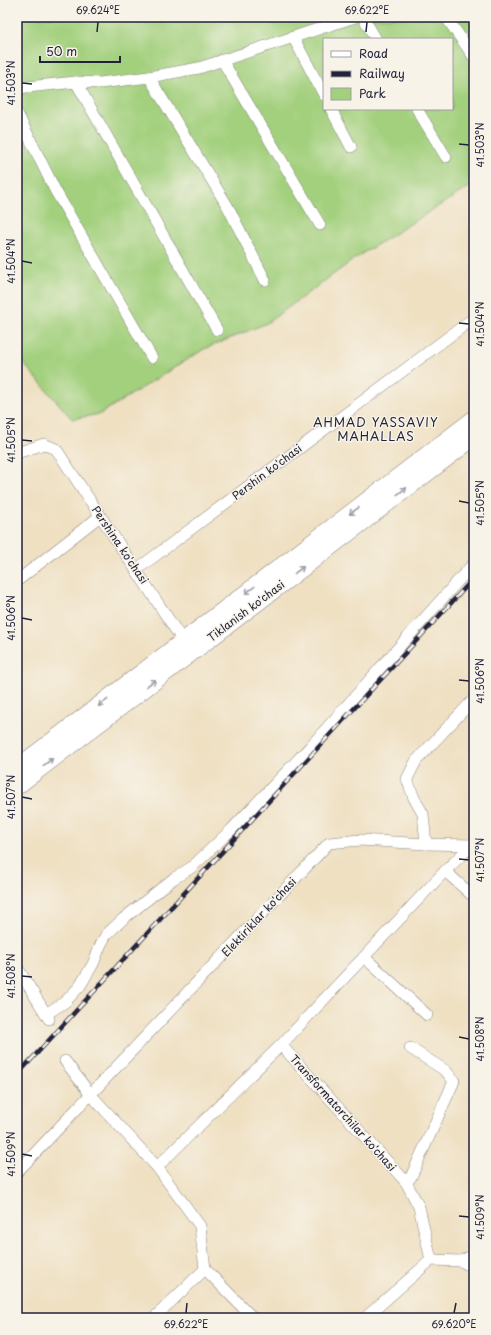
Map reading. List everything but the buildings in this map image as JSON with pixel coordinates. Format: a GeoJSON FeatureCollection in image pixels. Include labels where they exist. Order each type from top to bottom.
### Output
{"type":"FeatureCollection","features":[{"type":"Feature","properties":{"kind":"main road"},"geometry":{"type":"LineString","coordinates":[[17,768],[474,419]]}},
{"type":"Feature","properties":{"kind":"main road","name":"Tiklanish ko'chasi"},"geometry":{"type":"LineString","coordinates":[[17,786],[474,437]]}},
{"type":"Feature","properties":{"kind":"street"},"geometry":{"type":"LineString","coordinates":[[17,88],[76,82],[100,83],[149,77],[199,68],[355,17]]}},
{"type":"Feature","properties":{"kind":"street"},"geometry":{"type":"LineString","coordinates":[[363,17],[375,38]]}},
{"type":"Feature","properties":{"kind":"street"},"geometry":{"type":"LineString","coordinates":[[446,17],[474,57]]}},
{"type":"Feature","properties":{"kind":"street"},"geometry":{"type":"LineString","coordinates":[[294,37],[323,93]]}},
{"type":"Feature","properties":{"kind":"street"},"geometry":{"type":"LineString","coordinates":[[222,60],[320,225]]}},
{"type":"Feature","properties":{"kind":"street"},"geometry":{"type":"LineString","coordinates":[[149,77],[228,207],[266,280]]}},
{"type":"Feature","properties":{"kind":"street"},"geometry":{"type":"LineString","coordinates":[[76,82],[217,330]]}},
{"type":"Feature","properties":{"kind":"street"},"geometry":{"type":"LineString","coordinates":[[332,110],[351,147]]}},
{"type":"Feature","properties":{"kind":"street"},"geometry":{"type":"LineString","coordinates":[[418,110],[446,157]]}},
{"type":"Feature","properties":{"kind":"street"},"geometry":{"type":"LineString","coordinates":[[17,113],[55,190],[152,358]]}},
{"type":"Feature","properties":{"kind":"street","name":"Pershin ko'chasi"},"geometry":{"type":"LineString","coordinates":[[136,570],[474,318]]}},
{"type":"Feature","properties":{"kind":"street","name":"Pershina ko'chasi"},"geometry":{"type":"LineString","coordinates":[[17,453],[44,444],[56,449],[183,641]]}},
{"type":"Feature","properties":{"kind":"street"},"geometry":{"type":"LineString","coordinates":[[17,581],[100,516]]}},
{"type":"Feature","properties":{"kind":"street"},"geometry":{"type":"LineString","coordinates":[[17,967],[48,1017],[80,986],[93,964],[106,935],[143,902],[173,879],[192,867],[232,829],[309,748],[474,563]]}},
{"type":"Feature","properties":{"kind":"street"},"geometry":{"type":"LineString","coordinates":[[426,844],[423,814],[414,798],[407,779],[416,761],[474,699]]}},
{"type":"Feature","properties":{"kind":"street","name":"Elektiriklar ko'chasi"},"geometry":{"type":"LineString","coordinates":[[17,1172],[329,843],[360,840],[426,844],[473,844]]}},
{"type":"Feature","properties":{"kind":"street","name":"Transformatorchilar ko'chasi"},"geometry":{"type":"LineString","coordinates":[[157,1167],[281,1044],[445,870],[473,844]]}},
{"type":"Feature","properties":{"kind":"street"},"geometry":{"type":"LineString","coordinates":[[445,870],[474,897]]}},
{"type":"Feature","properties":{"kind":"street"},"geometry":{"type":"LineString","coordinates":[[364,957],[427,1015]]}},
{"type":"Feature","properties":{"kind":"street","name":"Transformatorchilar ko'chasi"},"geometry":{"type":"LineString","coordinates":[[281,1044],[406,1182],[419,1207],[432,1260]]}},
{"type":"Feature","properties":{"kind":"street"},"geometry":{"type":"LineString","coordinates":[[406,1182],[411,1177],[454,1081],[446,1071],[410,1048]]}},
{"type":"Feature","properties":{"kind":"street"},"geometry":{"type":"LineString","coordinates":[[65,1061],[91,1095],[157,1167],[200,1226],[205,1269],[253,1318]]}},
{"type":"Feature","properties":{"kind":"street"},"geometry":{"type":"LineString","coordinates":[[462,1261],[474,1254]]}},
{"type":"Feature","properties":{"kind":"street"},"geometry":{"type":"LineString","coordinates":[[365,1318],[432,1260],[462,1261],[474,1268]]}},
{"type":"Feature","properties":{"kind":"street"},"geometry":{"type":"LineString","coordinates":[[154,1318],[205,1269]]}},
{"type":"Feature","properties":{"kind":"green space"},"geometry":{"type":"Polygon","coordinates":[[[17,17],[474,17],[474,184],[357,257],[267,323],[204,349],[100,414],[72,419],[17,356],[17,17]]]}},
{"type":"Feature","properties":{"kind":"railway"},"geometry":{"type":"LineString","coordinates":[[17,1075],[474,578]]}},
{"type":"Feature","properties":{"kind":"district","name":"AHMAD YASSAVIY MAHALLAS"},"geometry":{"type":"Point","coordinates":[376,430]}}]}
